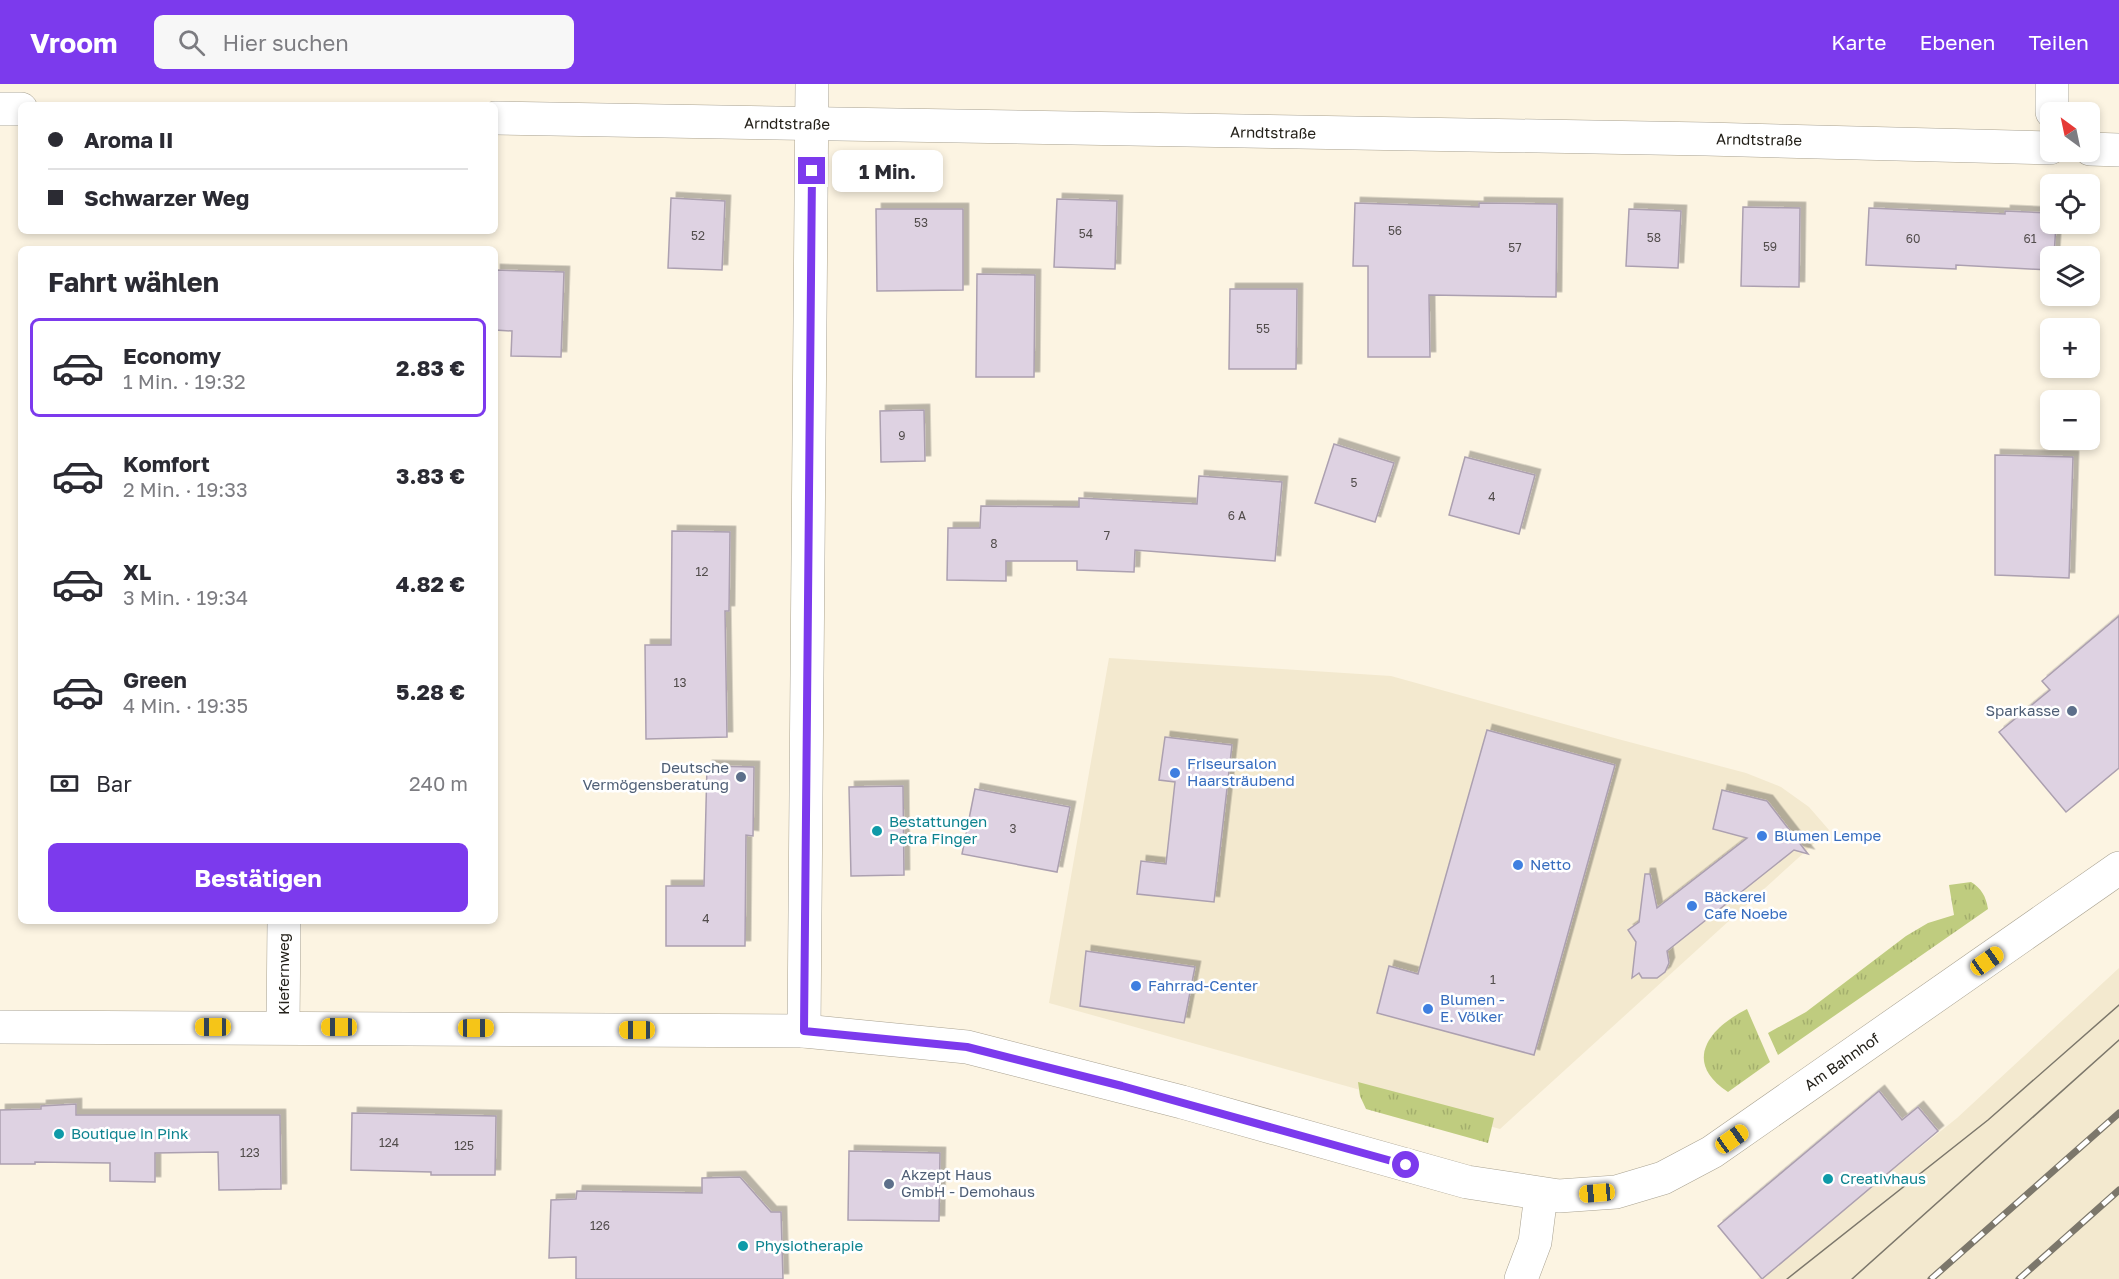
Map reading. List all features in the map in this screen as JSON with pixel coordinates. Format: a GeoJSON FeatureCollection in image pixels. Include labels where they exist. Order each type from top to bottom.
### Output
{"type":"FeatureCollection","features":[{"type":"Feature","properties":{"kind":"street"},"geometry":{"type":"LineString","coordinates":[[804,1031],[812,84]]}},
{"type":"Feature","properties":{"kind":"street"},"geometry":{"type":"LineString","coordinates":[[2052,84],[2052,102]]}},
{"type":"Feature","properties":{"kind":"street"},"geometry":{"type":"LineString","coordinates":[[0,109],[18,109]]}},
{"type":"Feature","properties":{"kind":"street","name":"Arndtstraße"},"geometry":{"type":"LineString","coordinates":[[498,118],[1706,139],[2040,148]]}},
{"type":"Feature","properties":{"kind":"street"},"geometry":{"type":"LineString","coordinates":[[2100,149],[2119,150]]}},
{"type":"Feature","properties":{"kind":"street","name":"Am Bahnhof"},"geometry":{"type":"LineString","coordinates":[[0,1027],[804,1031],[967,1047],[1171,1099],[1467,1182],[1541,1195],[1616,1192],[1663,1178],[1712,1152],[2119,868]]}},
{"type":"Feature","properties":{"kind":"street","name":"Kiefernweg"},"geometry":{"type":"LineString","coordinates":[[284,924],[284,1027]]}},
{"type":"Feature","properties":{"kind":"street"},"geometry":{"type":"LineString","coordinates":[[1521,1279],[1535,1242],[1541,1195]]}},
{"type":"Feature","properties":{"kind":"shaded area"},"geometry":{"type":"Polygon","coordinates":[[[1109,658],[1391,676],[1746,773],[1781,787],[1809,807],[1829,830],[1500,1129],[1049,1003],[1109,658]]]}},
{"type":"Feature","properties":{"kind":"shaded area"},"geometry":{"type":"Polygon","coordinates":[[[2119,968],[2119,1279],[1757,1279],[1957,1118],[2119,968]]]}},
{"type":"Feature","properties":{"kind":"green space"},"geometry":{"type":"Polygon","coordinates":[[[1971,882],[1982,893],[1988,909],[1778,1055],[1768,1033],[1806,1012],[1906,936],[1928,923],[1954,915],[1949,885],[1971,882]]]}},
{"type":"Feature","properties":{"kind":"green space"},"geometry":{"type":"Polygon","coordinates":[[[1747,1009],[1770,1062],[1728,1092],[1714,1081],[1706,1069],[1704,1058],[1706,1046],[1722,1026],[1747,1009]]]}},
{"type":"Feature","properties":{"kind":"green space"},"geometry":{"type":"Polygon","coordinates":[[[1358,1082],[1494,1118],[1488,1143],[1366,1109],[1360,1096],[1358,1082]]]}},
{"type":"Feature","properties":{"kind":"building"},"geometry":{"type":"Polygon","coordinates":[[[671,198],[725,201],[722,270],[668,268],[671,198]]]}},
{"type":"Feature","properties":{"kind":"building"},"geometry":{"type":"Polygon","coordinates":[[[1057,199],[1117,201],[1115,269],[1054,267],[1057,199]]]}},
{"type":"Feature","properties":{"kind":"building"},"geometry":{"type":"Polygon","coordinates":[[[1355,203],[1479,207],[1479,203],[1557,204],[1556,297],[1429,295],[1430,357],[1368,357],[1368,266],[1353,266],[1355,203]]]}},
{"type":"Feature","properties":{"kind":"building"},"geometry":{"type":"Polygon","coordinates":[[[1743,207],[1800,208],[1799,287],[1741,286],[1743,207]]]}},
{"type":"Feature","properties":{"kind":"building"},"geometry":{"type":"Polygon","coordinates":[[[1869,208],[2005,214],[2005,211],[2040,213],[2040,234],[2055,234],[2055,246],[2040,246],[2040,269],[1956,265],[1956,269],[1866,265],[1869,208]]]}},
{"type":"Feature","properties":{"kind":"building"},"geometry":{"type":"Polygon","coordinates":[[[876,209],[963,209],[963,290],[877,291],[876,209]]]}},
{"type":"Feature","properties":{"kind":"building"},"geometry":{"type":"Polygon","coordinates":[[[1629,209],[1681,211],[1678,268],[1626,266],[1629,209]]]}},
{"type":"Feature","properties":{"kind":"building"},"geometry":{"type":"Polygon","coordinates":[[[498,270],[564,272],[561,357],[511,356],[512,331],[498,330],[498,270]]]}},
{"type":"Feature","properties":{"kind":"building"},"geometry":{"type":"Polygon","coordinates":[[[977,274],[1035,275],[1034,377],[976,377],[977,274]]]}},
{"type":"Feature","properties":{"kind":"building"},"geometry":{"type":"Polygon","coordinates":[[[1230,289],[1297,289],[1296,369],[1229,369],[1230,289]]]}},
{"type":"Feature","properties":{"kind":"building"},"geometry":{"type":"Polygon","coordinates":[[[924,410],[925,461],[881,462],[880,411],[924,410]]]}},
{"type":"Feature","properties":{"kind":"building"},"geometry":{"type":"Polygon","coordinates":[[[1334,444],[1394,463],[1375,522],[1315,503],[1334,444]]]}},
{"type":"Feature","properties":{"kind":"building"},"geometry":{"type":"Polygon","coordinates":[[[1995,455],[2073,457],[2069,578],[1995,575],[1995,455]]]}},
{"type":"Feature","properties":{"kind":"building"},"geometry":{"type":"Polygon","coordinates":[[[1465,457],[1535,475],[1519,534],[1449,515],[1465,457]]]}},
{"type":"Feature","properties":{"kind":"building"},"geometry":{"type":"Polygon","coordinates":[[[1199,476],[1282,482],[1275,561],[1135,550],[1134,572],[1077,570],[1077,561],[1006,561],[1006,581],[947,580],[948,528],[980,528],[981,506],[1079,507],[1079,498],[1197,504],[1199,476]]]}},
{"type":"Feature","properties":{"kind":"building"},"geometry":{"type":"Polygon","coordinates":[[[672,531],[730,532],[729,611],[725,611],[727,737],[646,739],[645,645],[671,645],[672,531]]]}},
{"type":"Feature","properties":{"kind":"building","name":"Sparkasse"},"geometry":{"type":"Polygon","coordinates":[[[2119,616],[2119,768],[2066,812],[1999,732],[2050,690],[2042,681],[2119,616]]]}},
{"type":"Feature","properties":{"kind":"building","name":"Netto"},"geometry":{"type":"Polygon","coordinates":[[[1487,730],[1615,765],[1534,1055],[1377,1013],[1389,966],[1418,974],[1487,730]]]}},
{"type":"Feature","properties":{"kind":"building"},"geometry":{"type":"Polygon","coordinates":[[[1165,737],[1232,745],[1214,902],[1137,894],[1141,861],[1166,864],[1175,782],[1159,780],[1165,737]]]}},
{"type":"Feature","properties":{"kind":"building"},"geometry":{"type":"Polygon","coordinates":[[[707,766],[754,767],[753,836],[746,835],[745,946],[666,946],[666,886],[704,886],[707,766]]]}},
{"type":"Feature","properties":{"kind":"building","name":"Bestattungen Petra Finger"},"geometry":{"type":"Polygon","coordinates":[[[903,786],[904,875],[851,876],[849,787],[903,786]]]}},
{"type":"Feature","properties":{"kind":"building"},"geometry":{"type":"Polygon","coordinates":[[[975,789],[1070,807],[1057,872],[962,854],[975,789]]]}},
{"type":"Feature","properties":{"kind":"building"},"geometry":{"type":"Polygon","coordinates":[[[1722,790],[1767,801],[1808,854],[1794,850],[1667,951],[1669,963],[1665,972],[1657,978],[1642,978],[1639,973],[1632,978],[1636,942],[1628,930],[1639,922],[1645,874],[1650,874],[1657,908],[1747,838],[1713,829],[1722,790]]]}},
{"type":"Feature","properties":{"kind":"building","name":"Fahrrad-Center"},"geometry":{"type":"Polygon","coordinates":[[[1086,951],[1195,967],[1184,1023],[1080,1006],[1086,951]]]}},
{"type":"Feature","properties":{"kind":"building","name":"Creativhaus"},"geometry":{"type":"Polygon","coordinates":[[[1879,1091],[1902,1120],[1918,1107],[1938,1131],[1762,1279],[1718,1226],[1879,1091]]]}},
{"type":"Feature","properties":{"kind":"building"},"geometry":{"type":"Polygon","coordinates":[[[76,1104],[76,1115],[280,1115],[281,1189],[219,1190],[218,1152],[155,1153],[155,1182],[110,1181],[110,1163],[0,1164],[0,1110],[41,1109],[41,1106],[76,1104]]]}},
{"type":"Feature","properties":{"kind":"building"},"geometry":{"type":"Polygon","coordinates":[[[352,1113],[496,1116],[495,1175],[431,1175],[431,1172],[351,1170],[352,1113]]]}},
{"type":"Feature","properties":{"kind":"building"},"geometry":{"type":"Polygon","coordinates":[[[849,1151],[940,1153],[939,1221],[848,1220],[849,1151]]]}},
{"type":"Feature","properties":{"kind":"building"},"geometry":{"type":"Polygon","coordinates":[[[740,1177],[771,1212],[781,1212],[783,1279],[576,1279],[576,1257],[549,1258],[551,1200],[576,1199],[577,1191],[702,1193],[702,1178],[740,1177]]]}},
{"type":"Feature","properties":{"kind":"tram line"},"geometry":{"type":"LineString","coordinates":[[1787,1279],[1988,1120],[2119,1005]]}},
{"type":"Feature","properties":{"kind":"tram line"},"geometry":{"type":"LineString","coordinates":[[1852,1279],[2119,1040]]}},
{"type":"Feature","properties":{"kind":"railway"},"geometry":{"type":"LineString","coordinates":[[1931,1279],[2119,1113]]}},
{"type":"Feature","properties":{"kind":"railway"},"geometry":{"type":"LineString","coordinates":[[2019,1279],[2119,1190]]}},
{"type":"Feature","properties":{"kind":"place","name":"Sparkasse"},"geometry":{"type":"Point","coordinates":[2072,711]}},
{"type":"Feature","properties":{"kind":"place","name":"Friseursalon Haarsträubend"},"geometry":{"type":"Point","coordinates":[1175,773]}},
{"type":"Feature","properties":{"kind":"place","name":"Deutsche Vermögensberatung"},"geometry":{"type":"Point","coordinates":[741,777]}},
{"type":"Feature","properties":{"kind":"place","name":"Bestattungen Petra Finger"},"geometry":{"type":"Point","coordinates":[877,831]}},
{"type":"Feature","properties":{"kind":"place","name":"Blumen Lempe"},"geometry":{"type":"Point","coordinates":[1762,836]}},
{"type":"Feature","properties":{"kind":"place","name":"Netto"},"geometry":{"type":"Point","coordinates":[1518,865]}},
{"type":"Feature","properties":{"kind":"place","name":"Bäckerei Cafe Noebe"},"geometry":{"type":"Point","coordinates":[1692,906]}},
{"type":"Feature","properties":{"kind":"place","name":"Fahrrad-Center"},"geometry":{"type":"Point","coordinates":[1136,986]}},
{"type":"Feature","properties":{"kind":"place","name":"Blumen - E. Völker"},"geometry":{"type":"Point","coordinates":[1428,1009]}},
{"type":"Feature","properties":{"kind":"place","name":"Boutique in Pink"},"geometry":{"type":"Point","coordinates":[59,1134]}},
{"type":"Feature","properties":{"kind":"place","name":"Creativhaus"},"geometry":{"type":"Point","coordinates":[1828,1179]}},
{"type":"Feature","properties":{"kind":"place","name":"Akzept Haus GmbH - Demohaus"},"geometry":{"type":"Point","coordinates":[889,1184]}},
{"type":"Feature","properties":{"kind":"place","name":"Physiotherapie"},"geometry":{"type":"Point","coordinates":[743,1246]}},
{"type":"Feature","properties":{"kind":"route"},"geometry":{"type":"LineString","coordinates":[[812,171],[804,1031],[967,1047],[1063,1070],[1406,1165]]}}]}
